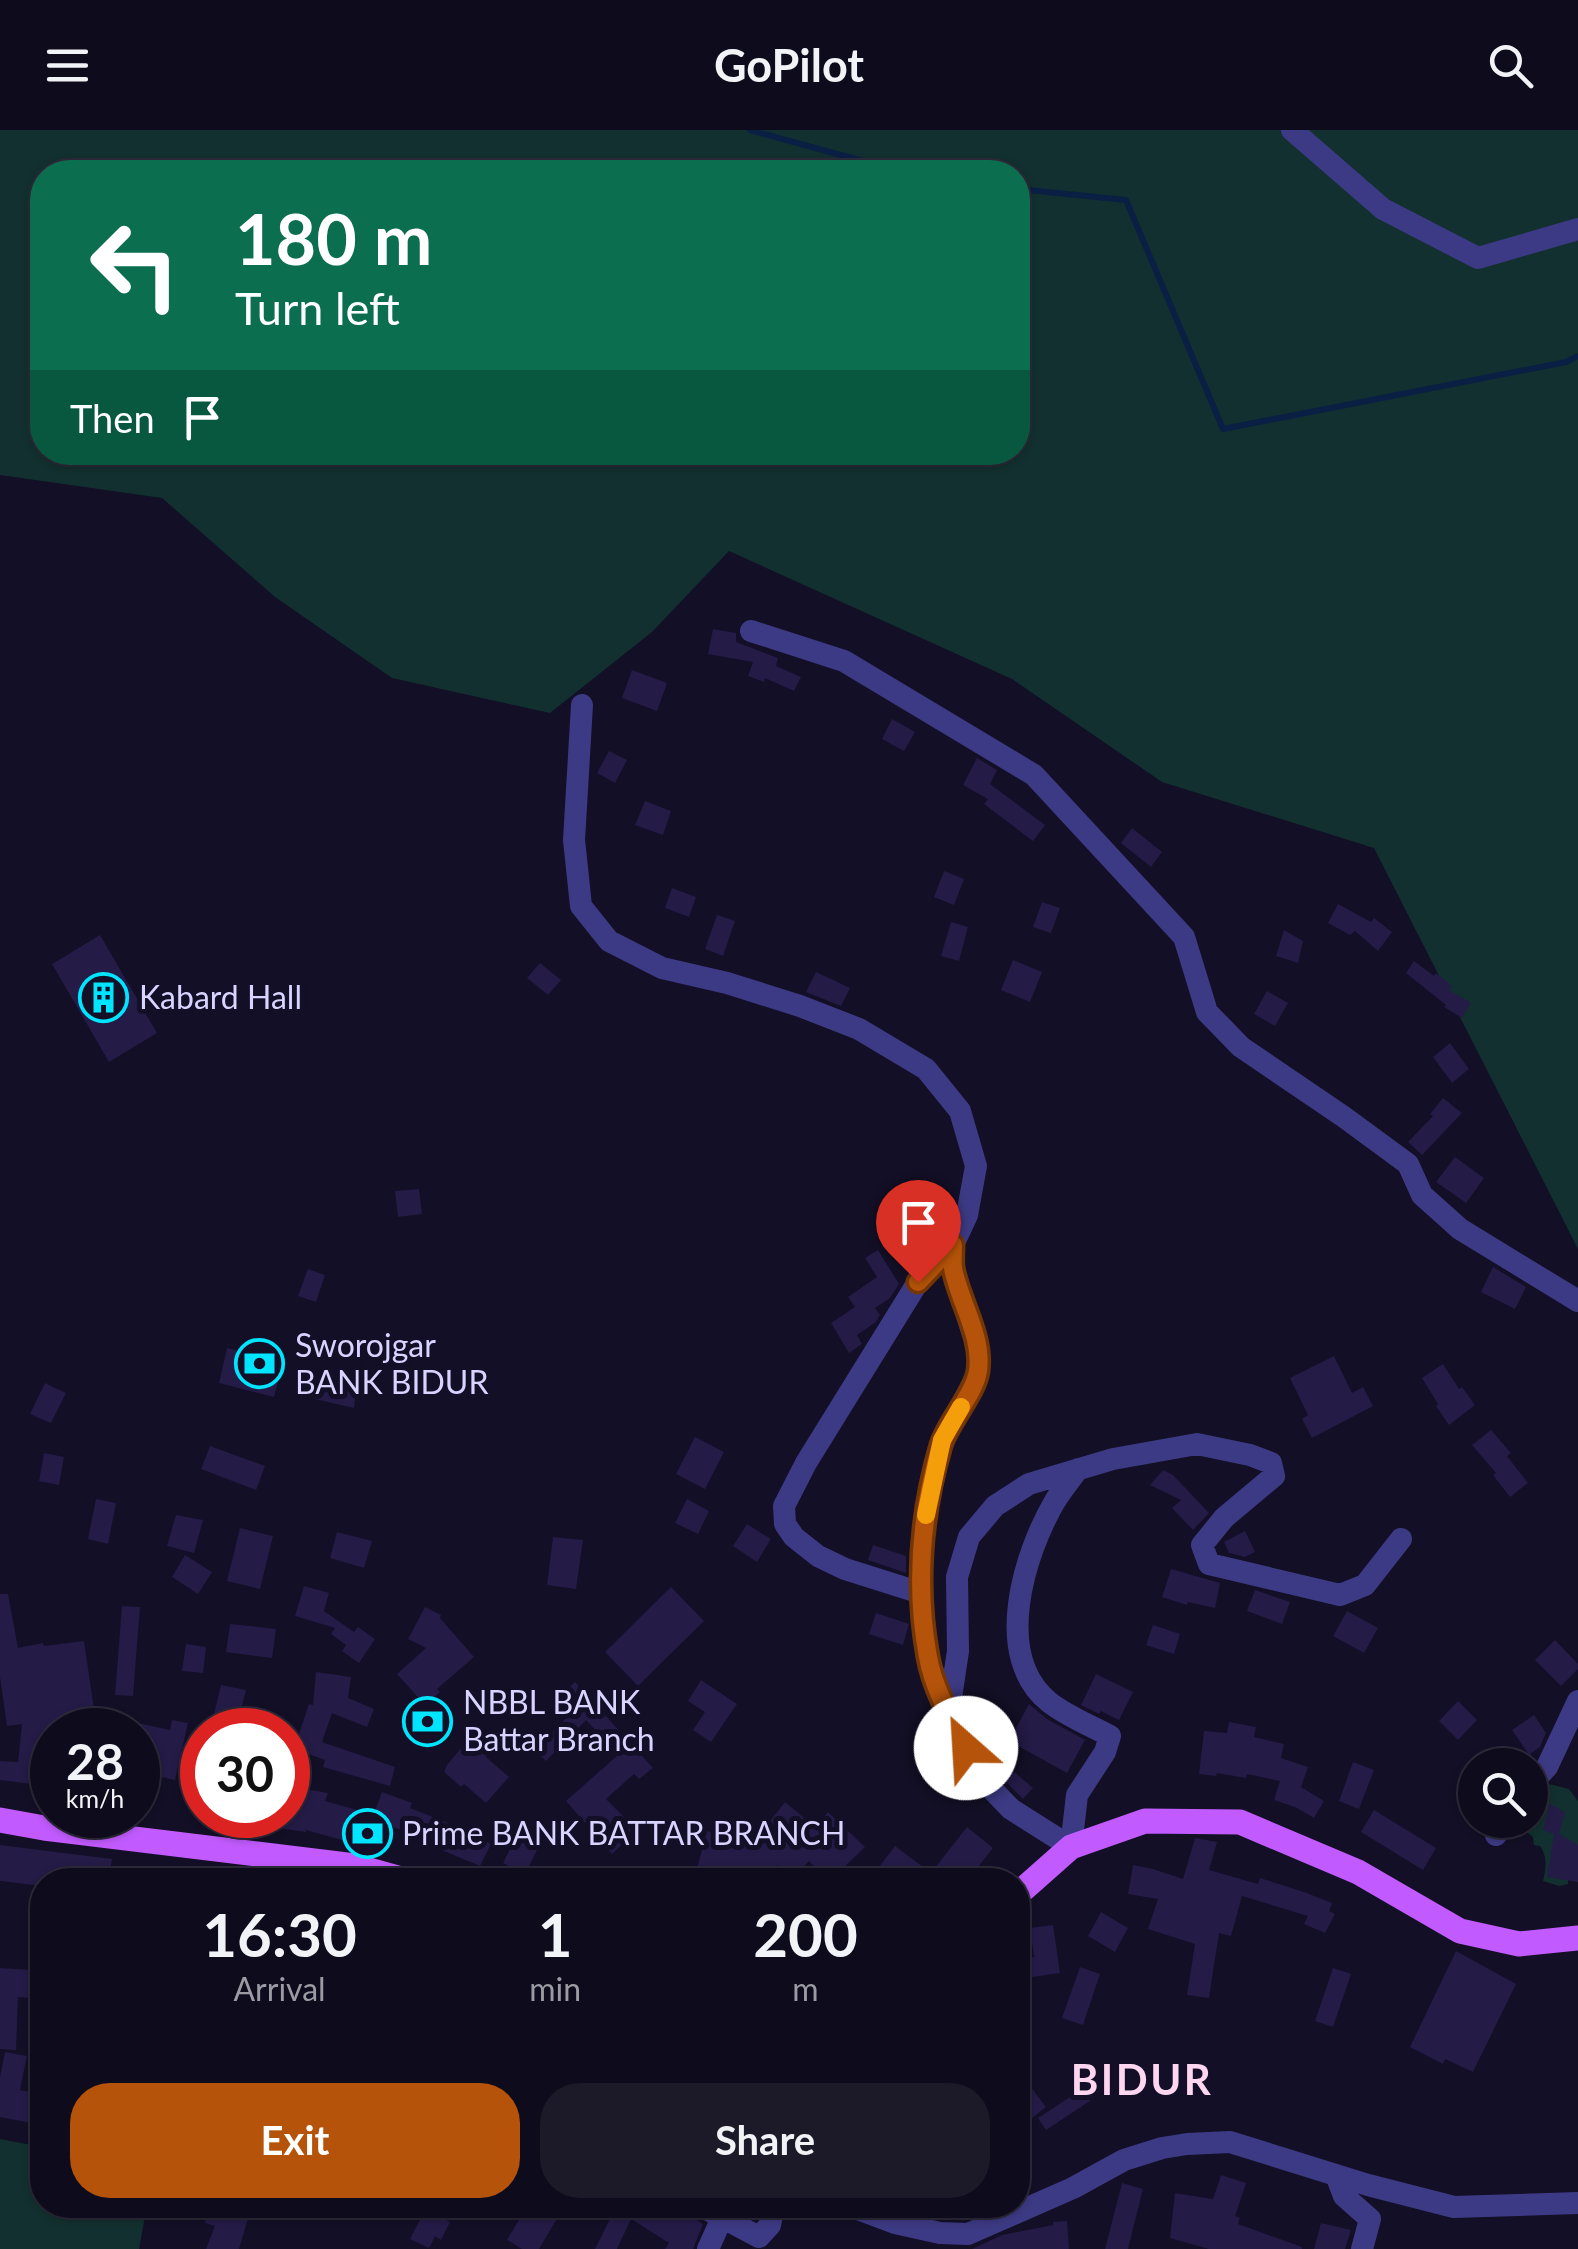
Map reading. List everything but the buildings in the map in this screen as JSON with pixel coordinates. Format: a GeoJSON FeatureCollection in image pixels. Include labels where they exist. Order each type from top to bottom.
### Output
{"type":"FeatureCollection","features":[{"type":"Feature","properties":{"kind":"main road"},"geometry":{"type":"LineString","coordinates":[[0,1820],[362,1868]]}},
{"type":"Feature","properties":{"kind":"main road"},"geometry":{"type":"LineString","coordinates":[[1030,1884],[1072,1847],[1144,1821],[1240,1822],[1358,1872],[1460,1931],[1519,1944],[1578,1938]]}},
{"type":"Feature","properties":{"kind":"street"},"geometry":{"type":"LineString","coordinates":[[1292,130],[1383,209],[1478,258],[1578,229]]}},
{"type":"Feature","properties":{"kind":"street"},"geometry":{"type":"LineString","coordinates":[[752,631],[844,662],[1034,774],[1184,937],[1207,1012],[1241,1047],[1408,1164],[1422,1195],[1460,1230],[1578,1301]]}},
{"type":"Feature","properties":{"kind":"street"},"geometry":{"type":"LineString","coordinates":[[582,705],[574,840],[581,906],[610,940],[662,968],[727,983],[859,1029],[926,1069],[960,1110],[976,1166],[967,1215],[953,1245],[918,1282],[784,1506],[785,1524],[794,1537],[818,1556],[845,1569],[922,1592]]}},
{"type":"Feature","properties":{"kind":"street"},"geometry":{"type":"LineString","coordinates":[[953,1245],[952,1266],[978,1351],[978,1374],[942,1440],[921,1549],[928,1660],[949,1714],[984,1781],[1011,1809],[1072,1847],[1077,1795],[1105,1752],[1110,1736],[1048,1702],[1027,1675],[1017,1643],[1021,1588],[1037,1538],[1056,1500],[1078,1470]]}},
{"type":"Feature","properties":{"kind":"street"},"geometry":{"type":"LineString","coordinates":[[949,1714],[958,1651],[957,1576],[970,1538],[995,1506],[1029,1484],[1112,1458],[1197,1444],[1271,1462],[1274,1476],[1224,1518],[1202,1545],[1209,1564],[1340,1595],[1365,1586],[1401,1539]]}},
{"type":"Feature","properties":{"kind":"street"},"geometry":{"type":"LineString","coordinates":[[1548,1765],[1578,1701]]}},
{"type":"Feature","properties":{"kind":"street"},"geometry":{"type":"LineString","coordinates":[[1030,2207],[1124,2160],[1162,2148],[1230,2142],[1336,2176],[1454,2207],[1578,2203]]}},
{"type":"Feature","properties":{"kind":"street"},"geometry":{"type":"LineString","coordinates":[[1336,2176],[1344,2196],[1370,2219],[1362,2249]]}},
{"type":"Feature","properties":{"kind":"street"},"geometry":{"type":"LineString","coordinates":[[722,2218],[759,2237],[771,2218]]}},
{"type":"Feature","properties":{"kind":"street"},"geometry":{"type":"LineString","coordinates":[[708,2249],[722,2218]]}},
{"type":"Feature","properties":{"kind":"street"},"geometry":{"type":"LineString","coordinates":[[722,2218],[761,2243],[764,2249]]}},
{"type":"Feature","properties":{"kind":"street"},"geometry":{"type":"LineString","coordinates":[[908,2218],[940,2233],[968,2234],[1005,2218]]}},
{"type":"Feature","properties":{"kind":"green space"},"geometry":{"type":"Polygon","coordinates":[[[0,130],[1578,130],[1578,1249],[1374,848],[1162,782],[1012,679],[729,551],[652,632],[550,713],[392,678],[275,597],[162,498],[0,475],[0,130]]]}},
{"type":"Feature","properties":{"kind":"green space"},"geometry":{"type":"Polygon","coordinates":[[[1548,1784],[1569,1789],[1578,1801],[1578,1867],[1568,1866],[1568,1884],[1559,1886],[1543,1881],[1544,1855],[1540,1846],[1534,1845],[1533,1838],[1548,1838],[1548,1784]]]}},
{"type":"Feature","properties":{"kind":"green space"},"geometry":{"type":"Polygon","coordinates":[[[0,2139],[30,2145],[30,2218],[145,2218],[139,2249],[0,2249],[0,2139]]]}},
{"type":"Feature","properties":{"kind":"waterway"},"geometry":{"type":"LineString","coordinates":[[750,130],[859,160]]}},
{"type":"Feature","properties":{"kind":"waterway"},"geometry":{"type":"LineString","coordinates":[[1030,190],[1126,200],[1223,429],[1566,362],[1578,356]]}},
{"type":"Feature","properties":{"kind":"slow traffic"},"geometry":{"type":"LineString","coordinates":[[926,1515],[942,1440],[961,1407]]}},
{"type":"Feature","properties":{"kind":"place","name":"Kabard Hall"},"geometry":{"type":"Point","coordinates":[104,998]}},
{"type":"Feature","properties":{"kind":"place","name":"Sworojgar BANK BIDUR"},"geometry":{"type":"Point","coordinates":[260,1364]}},
{"type":"Feature","properties":{"kind":"place","name":"NBBL BANK Battar Branch"},"geometry":{"type":"Point","coordinates":[428,1721]}},
{"type":"Feature","properties":{"kind":"place","name":"Prime BANK BATTAR BRANCH"},"geometry":{"type":"Point","coordinates":[367,1834]}},
{"type":"Feature","properties":{"kind":"district","name":"BIDUR"},"geometry":{"type":"Point","coordinates":[1142,2080]}},
{"type":"Feature","properties":{"kind":"route"},"geometry":{"type":"LineString","coordinates":[[918,1282],[953,1245],[952,1266],[978,1351],[978,1374],[942,1440],[921,1549],[928,1660],[966,1748]]}}]}
